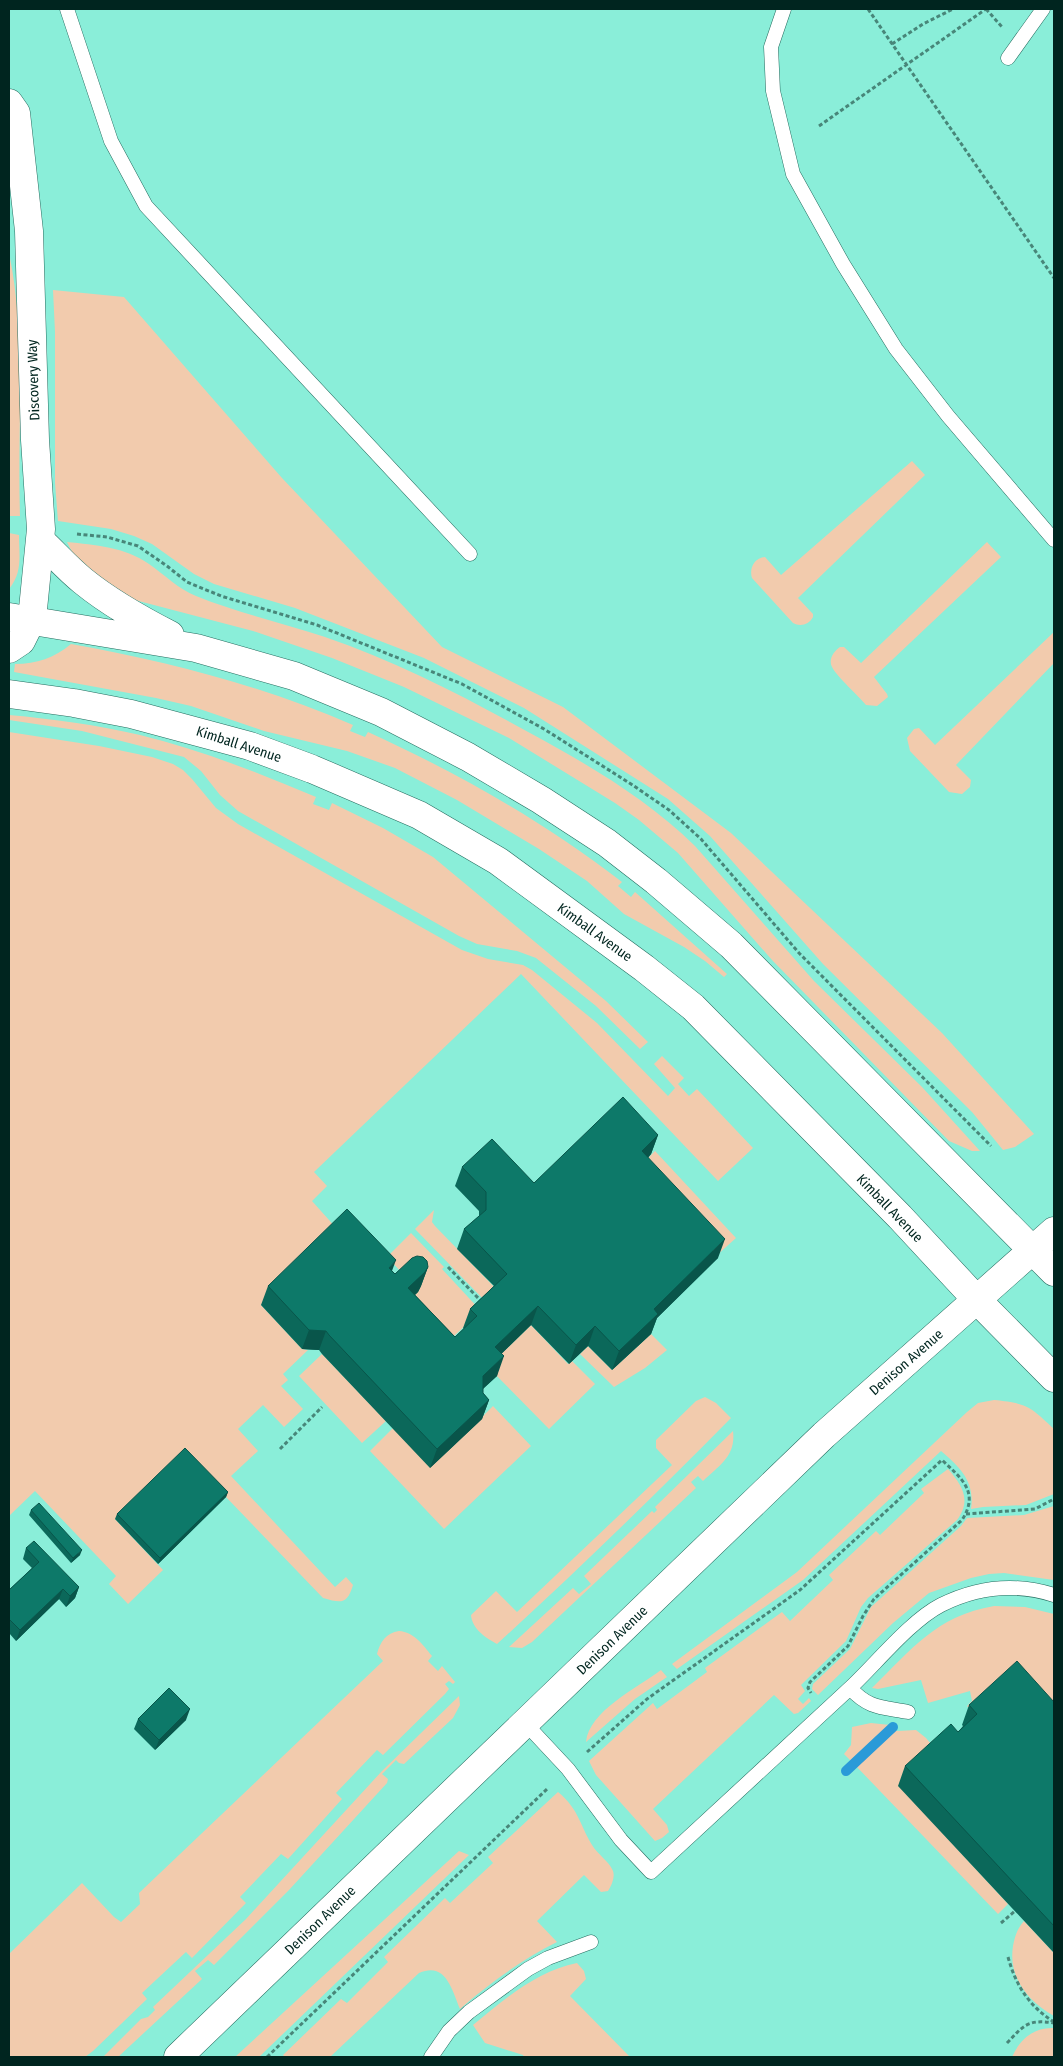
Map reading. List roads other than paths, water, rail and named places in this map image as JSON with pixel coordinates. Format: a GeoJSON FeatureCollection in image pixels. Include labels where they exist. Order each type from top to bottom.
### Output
{"type":"FeatureCollection","features":[{"type":"Feature","properties":{"kind":"main road","name":"Discovery Way"},"geometry":{"type":"LineString","coordinates":[[9,103],[16,113],[29,231],[35,440],[41,541],[20,618],[21,641],[9,649]]}},
{"type":"Feature","properties":{"kind":"main road"},"geometry":{"type":"LineString","coordinates":[[9,196],[29,231]]}},
{"type":"Feature","properties":{"kind":"main road"},"geometry":{"type":"LineString","coordinates":[[41,541],[82,580],[107,599],[136,618],[196,648]]}},
{"type":"Feature","properties":{"kind":"main road"},"geometry":{"type":"LineString","coordinates":[[20,618],[196,648],[294,676],[381,712],[468,757],[541,800],[607,843],[656,881],[730,944],[1054,1272]]}},
{"type":"Feature","properties":{"kind":"main road","name":"Kimball Avenue"},"geometry":{"type":"LineString","coordinates":[[9,694],[74,703],[131,714],[250,746],[312,769],[419,814],[498,861],[644,968],[693,1007],[900,1217],[977,1300],[1054,1378]]}},
{"type":"Feature","properties":{"kind":"main road","name":"Denison Avenue"},"geometry":{"type":"LineString","coordinates":[[178,2057],[824,1435],[1054,1231]]}},
{"type":"Feature","properties":{"kind":"lane"},"geometry":{"type":"LineString","coordinates":[[67,9],[111,141],[146,206],[470,554]]}},
{"type":"Feature","properties":{"kind":"lane"},"geometry":{"type":"LineString","coordinates":[[784,9],[770,47],[773,91],[792,174],[843,264],[896,349],[948,416],[1054,540]]}},
{"type":"Feature","properties":{"kind":"lane"},"geometry":{"type":"LineString","coordinates":[[1008,58],[1043,9]]}},
{"type":"Feature","properties":{"kind":"lane"},"geometry":{"type":"LineString","coordinates":[[526,1723],[568,1769],[621,1840],[652,1872],[850,1688],[911,1628],[939,1606],[969,1593],[1001,1588],[1035,1589],[1054,1595]]}},
{"type":"Feature","properties":{"kind":"lane"},"geometry":{"type":"LineString","coordinates":[[850,1688],[860,1700],[871,1706],[908,1712]]}},
{"type":"Feature","properties":{"kind":"lane"},"geometry":{"type":"LineString","coordinates":[[431,2057],[449,2030],[469,2012],[528,1969],[548,1958],[591,1942]]}},
{"type":"Feature","properties":{"kind":"waterway"},"geometry":{"type":"LineString","coordinates":[[846,1771],[893,1727]]}}]}
